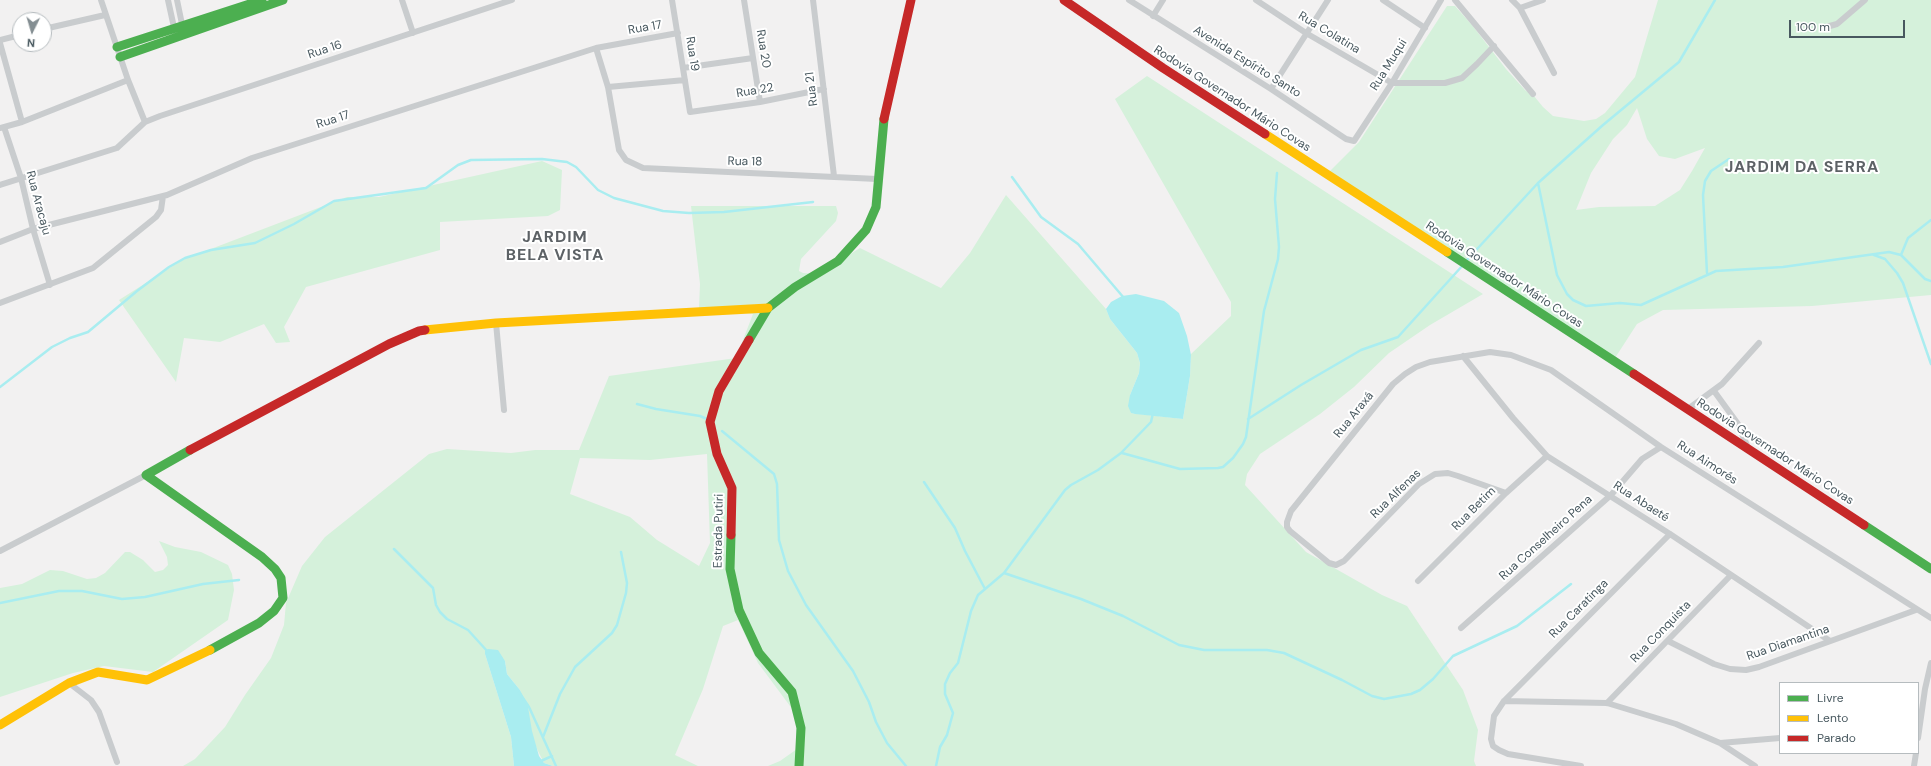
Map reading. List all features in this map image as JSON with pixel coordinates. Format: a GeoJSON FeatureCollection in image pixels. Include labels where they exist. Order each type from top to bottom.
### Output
{"type":"FeatureCollection","features":[{"type":"Feature","properties":{"kind":"street"},"geometry":{"type":"LineString","coordinates":[[0,186],[117,148],[145,122],[128,80],[101,0]]}},
{"type":"Feature","properties":{"kind":"street"},"geometry":{"type":"LineString","coordinates":[[168,0],[179,31]]}},
{"type":"Feature","properties":{"kind":"street"},"geometry":{"type":"LineString","coordinates":[[177,0],[179,31]]}},
{"type":"Feature","properties":{"kind":"street"},"geometry":{"type":"LineString","coordinates":[[120,56],[179,31],[262,0]]}},
{"type":"Feature","properties":{"kind":"street"},"geometry":{"type":"LineString","coordinates":[[251,5],[282,0]]}},
{"type":"Feature","properties":{"kind":"street"},"geometry":{"type":"LineString","coordinates":[[402,0],[413,33]]}},
{"type":"Feature","properties":{"kind":"street","name":"Rua 16"},"geometry":{"type":"LineString","coordinates":[[145,122],[512,0]]}},
{"type":"Feature","properties":{"kind":"street","name":"Rua 19"},"geometry":{"type":"LineString","coordinates":[[672,0],[690,112]]}},
{"type":"Feature","properties":{"kind":"street","name":"Rua 20"},"geometry":{"type":"LineString","coordinates":[[744,0],[760,102]]}},
{"type":"Feature","properties":{"kind":"street","name":"Rua 21"},"geometry":{"type":"LineString","coordinates":[[813,0],[834,176]]}},
{"type":"Feature","properties":{"kind":"street","name":"Estrada Putiri"},"geometry":{"type":"LineString","coordinates":[[799,766],[801,728],[792,692],[759,653],[739,610],[730,569],[732,488],[717,454],[710,422],[719,392],[768,308],[795,287],[838,260],[866,230],[876,207],[877,178],[883,125],[910,0]]}},
{"type":"Feature","properties":{"kind":"street","name":"Rodovia Governador Mário Covas"},"geometry":{"type":"LineString","coordinates":[[1064,0],[1176,77],[1748,448],[1931,569]]}},
{"type":"Feature","properties":{"kind":"street","name":"Avenida Espírito Santo"},"geometry":{"type":"LineString","coordinates":[[1129,0],[1271,89],[1346,140],[1354,141]]}},
{"type":"Feature","properties":{"kind":"street"},"geometry":{"type":"LineString","coordinates":[[1154,16],[1164,0]]}},
{"type":"Feature","properties":{"kind":"street","name":"Rua Colatina"},"geometry":{"type":"LineString","coordinates":[[1256,0],[1306,33],[1392,83]]}},
{"type":"Feature","properties":{"kind":"street"},"geometry":{"type":"LineString","coordinates":[[1271,89],[1328,0]]}},
{"type":"Feature","properties":{"kind":"street"},"geometry":{"type":"LineString","coordinates":[[1384,0],[1426,28]]}},
{"type":"Feature","properties":{"kind":"street","name":"Rua Muqui"},"geometry":{"type":"LineString","coordinates":[[1354,141],[1426,28],[1441,0]]}},
{"type":"Feature","properties":{"kind":"street"},"geometry":{"type":"LineString","coordinates":[[1455,0],[1533,94]]}},
{"type":"Feature","properties":{"kind":"street"},"geometry":{"type":"LineString","coordinates":[[1512,0],[1520,8],[1554,73]]}},
{"type":"Feature","properties":{"kind":"street"},"geometry":{"type":"LineString","coordinates":[[1520,8],[1543,0]]}},
{"type":"Feature","properties":{"kind":"street"},"geometry":{"type":"LineString","coordinates":[[1826,27],[1837,24],[1865,0]]}},
{"type":"Feature","properties":{"kind":"street"},"geometry":{"type":"LineString","coordinates":[[52,27],[105,15]]}},
{"type":"Feature","properties":{"kind":"street"},"geometry":{"type":"LineString","coordinates":[[117,47],[179,31]]}},
{"type":"Feature","properties":{"kind":"street","name":"Rua 17"},"geometry":{"type":"LineString","coordinates":[[0,242],[33,229],[163,196],[252,158],[596,48],[678,33]]}},
{"type":"Feature","properties":{"kind":"street"},"geometry":{"type":"LineString","coordinates":[[12,38],[0,42],[22,122]]}},
{"type":"Feature","properties":{"kind":"street"},"geometry":{"type":"LineString","coordinates":[[1392,83],[1445,83],[1462,78],[1494,46]]}},
{"type":"Feature","properties":{"kind":"street"},"geometry":{"type":"LineString","coordinates":[[596,48],[608,87],[685,80]]}},
{"type":"Feature","properties":{"kind":"street"},"geometry":{"type":"LineString","coordinates":[[683,68],[753,58]]}},
{"type":"Feature","properties":{"kind":"street"},"geometry":{"type":"LineString","coordinates":[[2,127],[22,122],[128,80]]}},
{"type":"Feature","properties":{"kind":"street","name":"Rua 18"},"geometry":{"type":"LineString","coordinates":[[608,87],[619,150],[626,160],[643,168],[877,178]]}},
{"type":"Feature","properties":{"kind":"street","name":"Rua 22"},"geometry":{"type":"LineString","coordinates":[[690,112],[760,102],[824,89]]}},
{"type":"Feature","properties":{"kind":"street","name":"Rua Aracaju"},"geometry":{"type":"LineString","coordinates":[[2,127],[21,178],[33,229],[50,285]]}},
{"type":"Feature","properties":{"kind":"street"},"geometry":{"type":"LineString","coordinates":[[0,303],[93,268],[156,217],[160,210],[163,196]]}},
{"type":"Feature","properties":{"kind":"street"},"geometry":{"type":"LineString","coordinates":[[0,551],[146,475],[390,344],[419,331],[496,323],[768,308]]}},
{"type":"Feature","properties":{"kind":"street"},"geometry":{"type":"LineString","coordinates":[[496,323],[504,410]]}},
{"type":"Feature","properties":{"kind":"street"},"geometry":{"type":"LineString","coordinates":[[1688,409],[1714,391],[1759,343]]}},
{"type":"Feature","properties":{"kind":"street","name":"Rua Aimorés"},"geometry":{"type":"LineString","coordinates":[[1463,356],[1490,352],[1511,355],[1551,370],[1662,447],[1916,610],[1931,618]]}},
{"type":"Feature","properties":{"kind":"street","name":"Rua Abaeté"},"geometry":{"type":"LineString","coordinates":[[1463,356],[1513,418],[1547,456],[1611,495],[1830,641]]}},
{"type":"Feature","properties":{"kind":"street","name":"Rua Araxá"},"geometry":{"type":"LineString","coordinates":[[1336,565],[1328,563],[1290,532],[1287,522],[1292,511],[1393,384],[1416,367],[1430,362],[1463,356]]}},
{"type":"Feature","properties":{"kind":"street"},"geometry":{"type":"LineString","coordinates":[[1714,391],[1738,424],[1748,448]]}},
{"type":"Feature","properties":{"kind":"street","name":"Rua Conselheiro Pena"},"geometry":{"type":"LineString","coordinates":[[1461,628],[1611,495],[1642,459],[1662,447]]}},
{"type":"Feature","properties":{"kind":"street","name":"Rua Betim"},"geometry":{"type":"LineString","coordinates":[[1418,581],[1506,493],[1547,456]]}},
{"type":"Feature","properties":{"kind":"street","name":"Rua Alfenas"},"geometry":{"type":"LineString","coordinates":[[1336,565],[1344,561],[1419,484],[1435,474],[1448,473],[1506,493]]}},
{"type":"Feature","properties":{"kind":"street"},"geometry":{"type":"LineString","coordinates":[[0,725],[69,683],[98,672],[147,680],[194,659],[259,623],[274,611],[283,598],[281,578],[275,569],[262,557],[146,475]]}},
{"type":"Feature","properties":{"kind":"street","name":"Rua Caratinga"},"geometry":{"type":"LineString","coordinates":[[1581,766],[1508,754],[1493,746],[1491,739],[1492,725],[1497,710],[1504,701],[1670,534]]}},
{"type":"Feature","properties":{"kind":"street","name":"Rua Conquista"},"geometry":{"type":"LineString","coordinates":[[1607,703],[1731,575]]}},
{"type":"Feature","properties":{"kind":"street","name":"Rua Diamantina"},"geometry":{"type":"LineString","coordinates":[[1668,641],[1714,664],[1730,669],[1746,670],[1759,667],[1916,610]]}},
{"type":"Feature","properties":{"kind":"street"},"geometry":{"type":"LineString","coordinates":[[1919,731],[1925,689],[1931,663]]}},
{"type":"Feature","properties":{"kind":"street"},"geometry":{"type":"LineString","coordinates":[[69,683],[91,700],[99,712],[117,762]]}},
{"type":"Feature","properties":{"kind":"street"},"geometry":{"type":"LineString","coordinates":[[1919,691],[1925,689]]}},
{"type":"Feature","properties":{"kind":"street"},"geometry":{"type":"LineString","coordinates":[[1504,701],[1607,703],[1676,724],[1720,743],[1755,766]]}},
{"type":"Feature","properties":{"kind":"street"},"geometry":{"type":"LineString","coordinates":[[1720,743],[1779,738]]}},
{"type":"Feature","properties":{"kind":"street"},"geometry":{"type":"LineString","coordinates":[[1914,766],[1916,754]]}},
{"type":"Feature","properties":{"kind":"green space"},"geometry":{"type":"Polygon","coordinates":[[[1658,0],[1931,0],[1931,295],[1812,306],[1663,310],[1637,324],[1615,358],[1329,172],[1359,142],[1447,6],[1455,6],[1472,25],[1506,69],[1525,90],[1534,96],[1553,116],[1584,121],[1596,119],[1605,113],[1635,77],[1658,0]],[[1637,108],[1627,125],[1613,139],[1591,173],[1576,210],[1599,207],[1655,206],[1680,190],[1705,148],[1675,159],[1659,156],[1647,139],[1637,108]]]}},
{"type":"Feature","properties":{"kind":"green space"},"geometry":{"type":"Polygon","coordinates":[[[1147,76],[1483,294],[1430,325],[1389,353],[1354,387],[1320,414],[1260,454],[1247,474],[1245,485],[1306,552],[1382,595],[1407,606],[1463,690],[1478,730],[1474,761],[1476,766],[768,766],[780,761],[797,749],[796,720],[793,710],[758,663],[738,620],[723,626],[703,689],[675,755],[698,766],[553,766],[544,763],[535,745],[520,690],[507,674],[505,661],[485,654],[511,737],[514,766],[183,766],[195,759],[225,727],[271,658],[284,625],[286,603],[302,566],[325,537],[429,454],[447,449],[511,453],[535,450],[579,450],[609,376],[736,358],[753,314],[699,308],[700,284],[691,206],[836,206],[838,213],[836,221],[801,259],[799,271],[803,273],[818,274],[860,248],[941,288],[970,253],[1006,195],[1106,309],[1110,319],[1137,353],[1140,363],[1139,373],[1130,395],[1131,413],[1183,419],[1190,376],[1191,354],[1231,316],[1231,302],[1115,99],[1147,76]],[[707,454],[650,460],[580,458],[570,494],[630,517],[657,540],[699,566],[710,543],[707,454]]]}},
{"type":"Feature","properties":{"kind":"green space"},"geometry":{"type":"Polygon","coordinates":[[[542,161],[562,170],[560,210],[548,216],[440,222],[440,250],[306,287],[284,327],[290,342],[276,343],[264,324],[220,342],[184,338],[176,382],[119,300],[182,260],[347,197],[379,197],[542,161]]]}},
{"type":"Feature","properties":{"kind":"green space"},"geometry":{"type":"Polygon","coordinates":[[[159,541],[175,547],[201,552],[228,565],[232,574],[234,590],[228,620],[153,672],[104,666],[73,673],[0,697],[0,588],[22,584],[50,570],[63,571],[87,579],[96,578],[105,573],[125,552],[130,552],[143,560],[155,572],[163,570],[168,565],[167,557],[159,541]]]}},
{"type":"Feature","properties":{"kind":"water"},"geometry":{"type":"Polygon","coordinates":[[[1136,294],[1164,301],[1179,313],[1187,336],[1191,355],[1190,376],[1183,419],[1135,414],[1131,413],[1128,406],[1130,395],[1139,373],[1140,363],[1137,353],[1110,319],[1106,309],[1111,302],[1122,296],[1136,294]]]}},
{"type":"Feature","properties":{"kind":"water"},"geometry":{"type":"Polygon","coordinates":[[[488,649],[498,650],[505,661],[507,674],[520,690],[528,707],[532,731],[539,756],[544,763],[553,766],[514,766],[511,737],[485,654],[485,651],[488,649]]]}},
{"type":"Feature","properties":{"kind":"waterway"},"geometry":{"type":"LineString","coordinates":[[1466,261],[1538,183],[1603,125],[1679,62],[1715,0]]}},
{"type":"Feature","properties":{"kind":"waterway"},"geometry":{"type":"LineString","coordinates":[[0,387],[52,347],[70,338],[88,332],[137,291],[169,267],[185,258],[211,250],[255,243],[294,224],[334,201],[426,188],[458,165],[471,160],[542,159],[567,162],[576,167],[598,190],[614,198],[663,211],[689,213],[724,212],[813,202]]}},
{"type":"Feature","properties":{"kind":"waterway"},"geometry":{"type":"LineString","coordinates":[[1707,273],[1703,195],[1705,181],[1711,171],[1729,159]]}},
{"type":"Feature","properties":{"kind":"waterway"},"geometry":{"type":"LineString","coordinates":[[1122,453],[1180,469],[1218,468],[1223,467],[1233,458],[1243,444],[1246,437],[1264,311],[1278,259],[1279,247],[1275,199],[1277,173]]}},
{"type":"Feature","properties":{"kind":"waterway"},"geometry":{"type":"LineString","coordinates":[[1012,177],[1041,217],[1078,244],[1124,298]]}},
{"type":"Feature","properties":{"kind":"waterway"},"geometry":{"type":"LineString","coordinates":[[1538,183],[1557,275],[1567,294],[1573,300],[1586,306],[1620,303],[1641,305],[1716,271],[1783,267],[1889,252],[1901,255],[1925,279],[1931,281]]}},
{"type":"Feature","properties":{"kind":"waterway"},"geometry":{"type":"LineString","coordinates":[[1901,255],[1908,238],[1931,220]]}},
{"type":"Feature","properties":{"kind":"waterway"},"geometry":{"type":"LineString","coordinates":[[1874,255],[1885,259],[1903,283],[1931,364]]}},
{"type":"Feature","properties":{"kind":"waterway"},"geometry":{"type":"LineString","coordinates":[[1248,419],[1301,385],[1361,350],[1398,337],[1463,265]]}},
{"type":"Feature","properties":{"kind":"waterway"},"geometry":{"type":"LineString","coordinates":[[637,404],[656,409],[700,416],[707,419]]}},
{"type":"Feature","properties":{"kind":"waterway"},"geometry":{"type":"LineString","coordinates":[[936,766],[940,747],[947,735],[953,713],[945,694],[945,684],[950,673],[958,663],[971,611],[978,595],[1004,573],[1065,490],[1098,470],[1121,453],[1151,422],[1153,413]]}},
{"type":"Feature","properties":{"kind":"waterway"},"geometry":{"type":"LineString","coordinates":[[722,431],[774,474],[777,484],[779,540],[788,571],[806,605],[853,671],[869,702],[876,722],[887,743],[906,766]]}},
{"type":"Feature","properties":{"kind":"waterway"},"geometry":{"type":"LineString","coordinates":[[924,482],[955,528],[985,589]]}},
{"type":"Feature","properties":{"kind":"waterway"},"geometry":{"type":"LineString","coordinates":[[394,549],[433,588],[436,605],[440,612],[447,619],[468,630],[488,652]]}},
{"type":"Feature","properties":{"kind":"waterway"},"geometry":{"type":"LineString","coordinates":[[543,737],[560,694],[575,667],[612,633],[617,625],[626,593],[627,583],[621,552]]}},
{"type":"Feature","properties":{"kind":"waterway"},"geometry":{"type":"LineString","coordinates":[[1004,573],[1081,599],[1123,616],[1179,645],[1204,650],[1267,650],[1284,653],[1342,680],[1372,696],[1384,699],[1411,694],[1420,690],[1433,679],[1453,656],[1517,626],[1571,584]]}},
{"type":"Feature","properties":{"kind":"waterway"},"geometry":{"type":"LineString","coordinates":[[0,603],[59,591],[82,591],[122,599],[145,597],[203,584],[239,580]]}},
{"type":"Feature","properties":{"kind":"waterway"},"geometry":{"type":"LineString","coordinates":[[519,692],[529,707],[556,766]]}},
{"type":"Feature","properties":{"kind":"waterway"},"geometry":{"type":"LineString","coordinates":[[541,761],[552,756]]}},
{"type":"Feature","properties":{"kind":"traffic: fast"},"geometry":{"type":"LineString","coordinates":[[117,47],[262,0]]}},
{"type":"Feature","properties":{"kind":"traffic: fast"},"geometry":{"type":"LineString","coordinates":[[120,57],[283,0]]}},
{"type":"Feature","properties":{"kind":"traffic: fast"},"geometry":{"type":"LineString","coordinates":[[749,340],[768,308],[795,287],[838,261],[866,230],[876,207],[884,119]]}},
{"type":"Feature","properties":{"kind":"traffic: fast"},"geometry":{"type":"LineString","coordinates":[[1447,252],[1634,374]]}},
{"type":"Feature","properties":{"kind":"traffic: fast"},"geometry":{"type":"LineString","coordinates":[[190,450],[146,475],[262,557],[275,569],[281,578],[283,598],[274,611],[259,623],[210,650]]}},
{"type":"Feature","properties":{"kind":"traffic: fast"},"geometry":{"type":"LineString","coordinates":[[1864,525],[1931,569]]}},
{"type":"Feature","properties":{"kind":"traffic: fast"},"geometry":{"type":"LineString","coordinates":[[731,535],[730,569],[739,610],[759,653],[792,692],[801,728],[799,766]]}},
{"type":"Feature","properties":{"kind":"traffic: slow"},"geometry":{"type":"LineString","coordinates":[[1265,134],[1447,252]]}},
{"type":"Feature","properties":{"kind":"traffic: slow"},"geometry":{"type":"LineString","coordinates":[[425,330],[496,323],[768,308]]}},
{"type":"Feature","properties":{"kind":"traffic: slow"},"geometry":{"type":"LineString","coordinates":[[0,725],[69,683],[98,672],[147,680],[210,650]]}},
{"type":"Feature","properties":{"kind":"traffic: jam"},"geometry":{"type":"LineString","coordinates":[[884,119],[911,0]]}},
{"type":"Feature","properties":{"kind":"traffic: jam"},"geometry":{"type":"LineString","coordinates":[[1064,0],[1163,68],[1265,134]]}},
{"type":"Feature","properties":{"kind":"traffic: jam"},"geometry":{"type":"LineString","coordinates":[[190,450],[389,344],[419,331],[425,330]]}},
{"type":"Feature","properties":{"kind":"traffic: jam"},"geometry":{"type":"LineString","coordinates":[[731,535],[732,488],[717,454],[710,422],[719,391],[749,340]]}},
{"type":"Feature","properties":{"kind":"traffic: jam"},"geometry":{"type":"LineString","coordinates":[[1634,374],[1864,525]]}},
{"type":"Feature","properties":{"kind":"district","name":"JARDIM DA SERRA"},"geometry":{"type":"Point","coordinates":[1802,168]}},
{"type":"Feature","properties":{"kind":"district","name":"JARDIM BELA VISTA"},"geometry":{"type":"Point","coordinates":[555,247]}}]}
